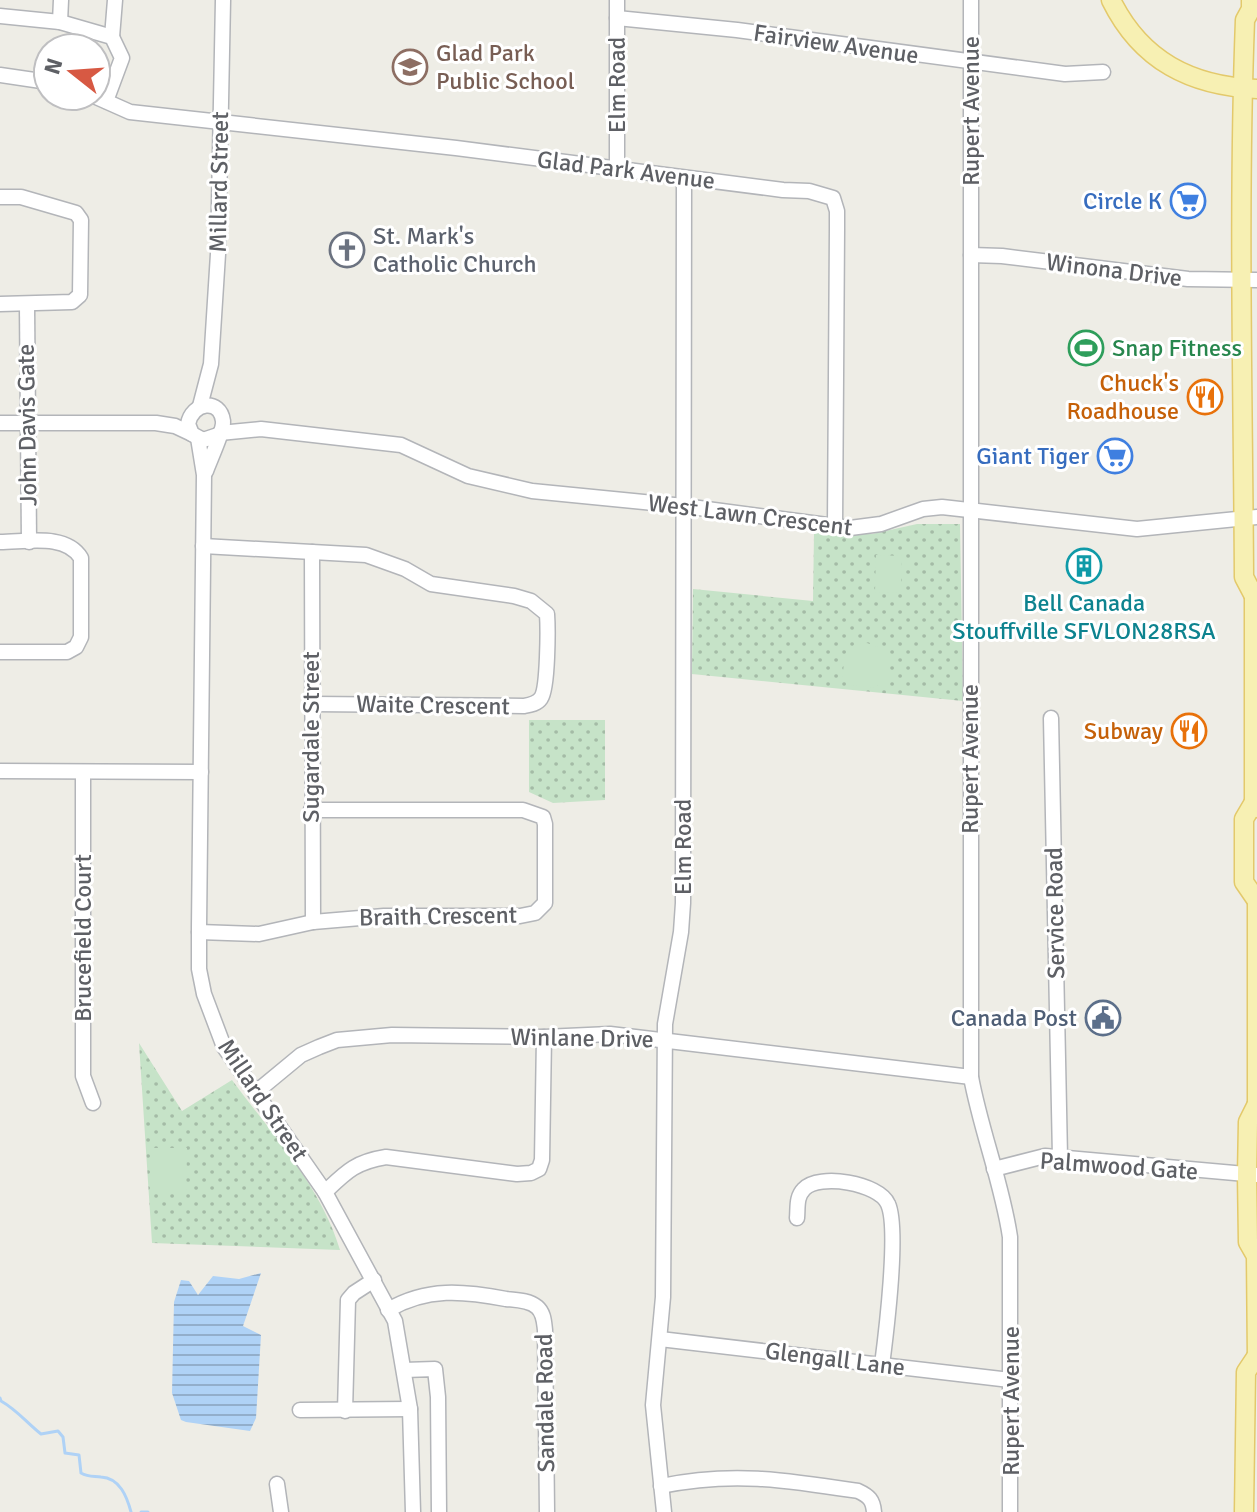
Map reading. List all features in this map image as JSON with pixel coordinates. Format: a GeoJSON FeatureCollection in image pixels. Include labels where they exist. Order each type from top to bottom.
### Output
{"type":"FeatureCollection","features":[{"type":"Feature","properties":{"kind":"main road"},"geometry":{"type":"LineString","coordinates":[[1111,0],[1142,46],[1173,69],[1200,81],[1250,89]]}},
{"type":"Feature","properties":{"kind":"main road"},"geometry":{"type":"LineString","coordinates":[[1244,1512],[1246,1372],[1256,1359],[1257,1255],[1248,1242],[1252,1175],[1248,1122],[1257,1104],[1256,896],[1244,882],[1244,819],[1256,805],[1256,594],[1244,577],[1250,518],[1250,89],[1245,20],[1253,9]]}},
{"type":"Feature","properties":{"kind":"street"},"geometry":{"type":"LineString","coordinates":[[5,0],[2,16],[60,22],[95,32]]}},
{"type":"Feature","properties":{"kind":"street"},"geometry":{"type":"LineString","coordinates":[[60,22],[61,0]]}},
{"type":"Feature","properties":{"kind":"street"},"geometry":{"type":"LineString","coordinates":[[112,77],[122,58],[112,37],[115,0]]}},
{"type":"Feature","properties":{"kind":"street","name":"Millard Street"},"geometry":{"type":"LineString","coordinates":[[219,412],[211,364],[218,254],[223,0]]}},
{"type":"Feature","properties":{"kind":"street","name":"Elm Road"},"geometry":{"type":"LineString","coordinates":[[617,0],[617,170]]}},
{"type":"Feature","properties":{"kind":"street","name":"Rupert Avenue"},"geometry":{"type":"LineString","coordinates":[[971,0],[971,1077],[1007,1214],[1010,1237],[1010,1512]]}},
{"type":"Feature","properties":{"kind":"street","name":"Fairview Avenue"},"geometry":{"type":"LineString","coordinates":[[617,18],[737,30],[1065,74],[1103,72]]}},
{"type":"Feature","properties":{"kind":"street"},"geometry":{"type":"LineString","coordinates":[[0,75],[32,80]]}},
{"type":"Feature","properties":{"kind":"street","name":"Glad Park Avenue"},"geometry":{"type":"LineString","coordinates":[[112,104],[130,112],[809,191],[833,198],[837,220],[835,526]]}},
{"type":"Feature","properties":{"kind":"street","name":"Elm Road"},"geometry":{"type":"LineString","coordinates":[[664,1512],[653,1405],[660,1339],[665,1229],[665,1039],[683,903],[684,178]]}},
{"type":"Feature","properties":{"kind":"street"},"geometry":{"type":"LineString","coordinates":[[0,197],[21,197],[76,213],[81,220],[80,295],[72,302],[0,304]]}},
{"type":"Feature","properties":{"kind":"street","name":"Winona Drive"},"geometry":{"type":"LineString","coordinates":[[971,255],[1002,256],[1188,279],[1250,280]]}},
{"type":"Feature","properties":{"kind":"street","name":"John Davis Gate"},"geometry":{"type":"LineString","coordinates":[[0,542],[29,542],[27,305]]}},
{"type":"Feature","properties":{"kind":"street","name":"Millard Street"},"geometry":{"type":"LineString","coordinates":[[197,408],[211,364]]}},
{"type":"Feature","properties":{"kind":"street"},"geometry":{"type":"LineString","coordinates":[[0,423],[156,423],[175,426],[208,440],[219,434],[223,424],[219,412],[197,408],[156,423]]}},
{"type":"Feature","properties":{"kind":"street"},"geometry":{"type":"LineString","coordinates":[[195,436],[188,424],[197,408]]}},
{"type":"Feature","properties":{"kind":"street","name":"West Lawn Crescent"},"geometry":{"type":"LineString","coordinates":[[219,412],[261,429]]}},
{"type":"Feature","properties":{"kind":"street","name":"West Lawn Crescent"},"geometry":{"type":"LineString","coordinates":[[219,434],[261,429],[401,445],[468,476],[532,491],[684,506],[850,528],[881,524],[923,509],[942,507],[1137,529],[1250,518]]}},
{"type":"Feature","properties":{"kind":"street","name":"Millard Street"},"geometry":{"type":"LineString","coordinates":[[204,475],[219,434]]}},
{"type":"Feature","properties":{"kind":"street","name":"Millard Street"},"geometry":{"type":"LineString","coordinates":[[195,436],[204,475],[199,969],[213,1022],[224,1047],[325,1192],[395,1321],[410,1409],[413,1512]]}},
{"type":"Feature","properties":{"kind":"street"},"geometry":{"type":"LineString","coordinates":[[0,652],[67,652],[76,647],[81,637],[81,558],[76,550],[62,542],[29,542]]}},
{"type":"Feature","properties":{"kind":"street","name":"Waite Crescent"},"geometry":{"type":"LineString","coordinates":[[203,546],[366,555],[405,569],[431,584],[514,596],[531,601],[547,614],[544,684],[542,697],[535,704],[312,704]]}},
{"type":"Feature","properties":{"kind":"street","name":"Sugardale Street"},"geometry":{"type":"LineString","coordinates":[[312,552],[313,922]]}},
{"type":"Feature","properties":{"kind":"street","name":"Service Road"},"geometry":{"type":"LineString","coordinates":[[1051,718],[1060,1157]]}},
{"type":"Feature","properties":{"kind":"street"},"geometry":{"type":"LineString","coordinates":[[0,771],[201,772]]}},
{"type":"Feature","properties":{"kind":"street","name":"Brucefield Court"},"geometry":{"type":"LineString","coordinates":[[83,772],[83,1076],[93,1103]]}},
{"type":"Feature","properties":{"kind":"street","name":"Braith Crescent"},"geometry":{"type":"LineString","coordinates":[[199,932],[259,934],[313,922],[384,916],[520,916],[535,913],[545,903],[543,817],[523,810],[311,810]]}},
{"type":"Feature","properties":{"kind":"street","name":"Winlane Drive"},"geometry":{"type":"LineString","coordinates":[[255,1093],[301,1055],[337,1040],[392,1035],[544,1037],[610,1034],[971,1077]]}},
{"type":"Feature","properties":{"kind":"street"},"geometry":{"type":"LineString","coordinates":[[325,1192],[352,1167],[366,1160],[386,1157],[517,1174],[539,1169],[543,1148],[544,1037]]}},
{"type":"Feature","properties":{"kind":"street","name":"Palmwood Gate"},"geometry":{"type":"LineString","coordinates":[[994,1169],[1045,1156],[1252,1175]]}},
{"type":"Feature","properties":{"kind":"street"},"geometry":{"type":"LineString","coordinates":[[797,1218],[798,1197],[806,1186],[819,1181],[861,1185],[888,1203],[891,1242],[889,1298],[882,1365]]}},
{"type":"Feature","properties":{"kind":"street"},"geometry":{"type":"LineString","coordinates":[[345,1411],[348,1300],[374,1280]]}},
{"type":"Feature","properties":{"kind":"street","name":"Sandale Road"},"geometry":{"type":"LineString","coordinates":[[388,1310],[425,1294],[451,1291],[521,1301],[538,1308],[545,1330],[547,1512]]}},
{"type":"Feature","properties":{"kind":"street","name":"Glengall Lane"},"geometry":{"type":"LineString","coordinates":[[660,1339],[1010,1380]]}},
{"type":"Feature","properties":{"kind":"street"},"geometry":{"type":"LineString","coordinates":[[404,1370],[435,1369],[439,1512]]}},
{"type":"Feature","properties":{"kind":"street"},"geometry":{"type":"LineString","coordinates":[[300,1410],[410,1409]]}},
{"type":"Feature","properties":{"kind":"street"},"geometry":{"type":"LineString","coordinates":[[661,1486],[723,1477],[782,1479],[858,1491],[869,1496],[874,1512]]}},
{"type":"Feature","properties":{"kind":"street"},"geometry":{"type":"LineString","coordinates":[[277,1484],[281,1512]]}},
{"type":"Feature","properties":{"kind":"green space"},"geometry":{"type":"Polygon","coordinates":[[[917,524],[960,524],[963,701],[692,674],[693,589],[813,601],[814,533],[872,534],[917,524]]]}},
{"type":"Feature","properties":{"kind":"green space"},"geometry":{"type":"Polygon","coordinates":[[[876,555],[902,556],[901,593],[875,592],[876,555]]]}},
{"type":"Feature","properties":{"kind":"green space"},"geometry":{"type":"Polygon","coordinates":[[[867,643],[878,647],[888,659],[888,677],[875,688],[849,685],[842,679],[845,656],[854,645],[867,643]]]}},
{"type":"Feature","properties":{"kind":"green space"},"geometry":{"type":"Polygon","coordinates":[[[529,720],[605,720],[605,800],[553,803],[529,792],[529,720]]]}},
{"type":"Feature","properties":{"kind":"green space"},"geometry":{"type":"Polygon","coordinates":[[[139,1043],[182,1111],[232,1080],[308,1182],[332,1226],[340,1250],[152,1243],[139,1043]]]}},
{"type":"Feature","properties":{"kind":"green space"},"geometry":{"type":"Polygon","coordinates":[[[153,1148],[187,1148],[186,1191],[153,1191],[153,1148]]]}},
{"type":"Feature","properties":{"kind":"water"},"geometry":{"type":"Polygon","coordinates":[[[261,1273],[243,1326],[261,1335],[256,1418],[250,1431],[181,1420],[172,1393],[174,1302],[181,1280],[189,1281],[198,1295],[213,1276],[239,1279],[261,1273]]]}},
{"type":"Feature","properties":{"kind":"waterway"},"geometry":{"type":"LineString","coordinates":[[0,1398],[41,1434],[58,1431],[63,1437],[65,1453],[79,1455],[81,1473],[113,1481],[125,1495],[131,1512]]}},
{"type":"Feature","properties":{"kind":"waterway"},"geometry":{"type":"LineString","coordinates":[[141,1512],[148,1512]]}},
{"type":"Feature","properties":{"kind":"place","name":"Glad Park Public School"},"geometry":{"type":"Point","coordinates":[410,67]}},
{"type":"Feature","properties":{"kind":"place","name":"Circle K"},"geometry":{"type":"Point","coordinates":[1188,201]}},
{"type":"Feature","properties":{"kind":"place","name":"St. Mark's Catholic Church"},"geometry":{"type":"Point","coordinates":[347,250]}},
{"type":"Feature","properties":{"kind":"place","name":"Snap Fitness"},"geometry":{"type":"Point","coordinates":[1086,348]}},
{"type":"Feature","properties":{"kind":"place","name":"Chuck's Roadhouse"},"geometry":{"type":"Point","coordinates":[1205,397]}},
{"type":"Feature","properties":{"kind":"place","name":"Giant Tiger"},"geometry":{"type":"Point","coordinates":[1115,456]}},
{"type":"Feature","properties":{"kind":"place","name":"Bell Canada Stouffville SFVLON28RSA"},"geometry":{"type":"Point","coordinates":[1084,566]}},
{"type":"Feature","properties":{"kind":"place","name":"Subway"},"geometry":{"type":"Point","coordinates":[1189,731]}},
{"type":"Feature","properties":{"kind":"place","name":"Canada Post"},"geometry":{"type":"Point","coordinates":[1103,1018]}}]}
